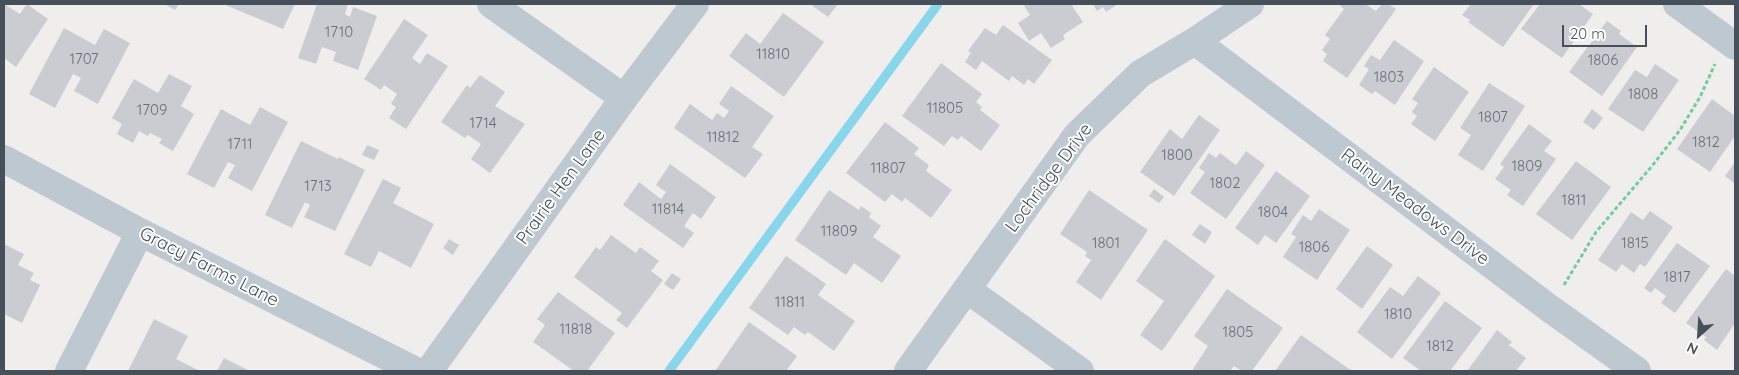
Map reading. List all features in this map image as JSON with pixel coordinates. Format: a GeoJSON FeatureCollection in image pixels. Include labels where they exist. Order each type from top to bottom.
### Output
{"type":"FeatureCollection","features":[{"type":"Feature","properties":{"kind":"street"},"geometry":{"type":"LineString","coordinates":[[491,4],[624,98]]}},
{"type":"Feature","properties":{"kind":"street","name":"Prairie Hen Lane"},"geometry":{"type":"LineString","coordinates":[[429,371],[624,98],[695,4]]}},
{"type":"Feature","properties":{"kind":"street","name":"Lochridge Drive"},"geometry":{"type":"LineString","coordinates":[[908,371],[968,290],[1077,135],[1140,74],[1250,4]]}},
{"type":"Feature","properties":{"kind":"street"},"geometry":{"type":"LineString","coordinates":[[1677,4],[1726,54]]}},
{"type":"Feature","properties":{"kind":"street","name":"Rainy Meadows Drive"},"geometry":{"type":"LineString","coordinates":[[1195,40],[1549,308],[1637,371]]}},
{"type":"Feature","properties":{"kind":"street","name":"Gracy Farms Lane"},"geometry":{"type":"LineString","coordinates":[[4,159],[140,232],[416,371]]}},
{"type":"Feature","properties":{"kind":"street"},"geometry":{"type":"LineString","coordinates":[[69,371],[140,232]]}},
{"type":"Feature","properties":{"kind":"street"},"geometry":{"type":"LineString","coordinates":[[968,290],[1080,371]]}},
{"type":"Feature","properties":{"kind":"path"},"geometry":{"type":"LineString","coordinates":[[1549,308],[1596,232],[1680,130],[1726,54]]}},
{"type":"Feature","properties":{"kind":"building"},"geometry":{"type":"Polygon","coordinates":[[[4,4],[20,14],[27,4],[48,19],[16,67],[4,58],[4,4]]]}},
{"type":"Feature","properties":{"kind":"building"},"geometry":{"type":"Polygon","coordinates":[[[164,4],[179,4],[175,10],[164,4]]]}},
{"type":"Feature","properties":{"kind":"building"},"geometry":{"type":"Polygon","coordinates":[[[223,4],[295,4],[283,29],[223,4]]]}},
{"type":"Feature","properties":{"kind":"building"},"geometry":{"type":"Polygon","coordinates":[[[317,4],[348,4],[345,14],[350,17],[353,7],[377,16],[358,70],[333,61],[336,52],[322,47],[316,64],[298,58],[317,4]]]}},
{"type":"Feature","properties":{"kind":"building"},"geometry":{"type":"Polygon","coordinates":[[[810,4],[838,4],[828,17],[810,4]]]}},
{"type":"Feature","properties":{"kind":"building"},"geometry":{"type":"Polygon","coordinates":[[[1023,4],[1071,4],[1083,22],[1063,35],[1065,39],[1051,48],[1041,33],[1029,41],[1018,23],[1030,15],[1023,4]]]}},
{"type":"Feature","properties":{"kind":"building"},"geometry":{"type":"Polygon","coordinates":[[[1093,4],[1118,4],[1106,12],[1103,7],[1097,11],[1093,4]]]}},
{"type":"Feature","properties":{"kind":"building"},"geometry":{"type":"Polygon","coordinates":[[[1338,4],[1365,4],[1376,11],[1382,4],[1388,4],[1396,9],[1347,78],[1323,61],[1327,54],[1322,50],[1330,39],[1325,35],[1344,9],[1338,4]]]}},
{"type":"Feature","properties":{"kind":"building"},"geometry":{"type":"Polygon","coordinates":[[[1471,4],[1534,4],[1503,47],[1468,22],[1470,20],[1462,15],[1471,4]]]}},
{"type":"Feature","properties":{"kind":"building"},"geometry":{"type":"Polygon","coordinates":[[[1540,4],[1579,4],[1593,14],[1562,58],[1521,29],[1540,4]]]}},
{"type":"Feature","properties":{"kind":"building"},"geometry":{"type":"Polygon","coordinates":[[[783,13],[824,42],[784,97],[729,56],[746,33],[760,44],[783,13]]]}},
{"type":"Feature","properties":{"kind":"building"},"geometry":{"type":"Polygon","coordinates":[[[404,19],[428,35],[412,58],[420,64],[427,53],[448,66],[406,129],[389,118],[396,107],[391,104],[397,94],[384,85],[381,90],[364,79],[404,19]]]}},
{"type":"Feature","properties":{"kind":"building"},"geometry":{"type":"Polygon","coordinates":[[[1607,21],[1621,31],[1619,34],[1637,47],[1602,96],[1569,72],[1607,21]]]}},
{"type":"Feature","properties":{"kind":"building"},"geometry":{"type":"Polygon","coordinates":[[[1003,25],[1052,60],[1034,84],[1028,79],[1024,85],[1012,76],[1009,81],[982,61],[976,70],[965,62],[971,53],[968,51],[985,28],[996,35],[1003,25]]]}},
{"type":"Feature","properties":{"kind":"building"},"geometry":{"type":"Polygon","coordinates":[[[64,28],[95,45],[104,29],[130,43],[98,104],[74,91],[81,78],[73,74],[55,108],[29,94],[64,28]]]}},
{"type":"Feature","properties":{"kind":"building"},"geometry":{"type":"Polygon","coordinates":[[[1394,40],[1424,61],[1395,105],[1375,91],[1372,94],[1359,85],[1369,69],[1364,66],[1371,55],[1380,60],[1394,40]]]}},
{"type":"Feature","properties":{"kind":"building"},"geometry":{"type":"Polygon","coordinates":[[[941,63],[982,94],[976,102],[982,107],[980,110],[1000,125],[981,151],[961,136],[958,140],[952,136],[944,146],[902,116],[941,63]]]}},
{"type":"Feature","properties":{"kind":"building"},"geometry":{"type":"Polygon","coordinates":[[[1655,64],[1679,80],[1643,132],[1608,109],[1635,70],[1647,77],[1655,64]]]}},
{"type":"Feature","properties":{"kind":"building"},"geometry":{"type":"Polygon","coordinates":[[[1434,67],[1469,92],[1435,141],[1411,124],[1417,116],[1412,112],[1418,103],[1412,99],[1434,67]]]}},
{"type":"Feature","properties":{"kind":"building"},"geometry":{"type":"Polygon","coordinates":[[[169,74],[192,86],[181,106],[194,114],[173,151],[159,143],[162,139],[150,133],[148,136],[139,131],[133,143],[117,134],[122,124],[112,118],[134,79],[158,93],[169,74]]]}},
{"type":"Feature","properties":{"kind":"building"},"geometry":{"type":"Polygon","coordinates":[[[480,75],[505,92],[495,106],[525,124],[490,173],[471,159],[481,144],[468,135],[465,138],[441,122],[467,85],[470,88],[480,75]]]}},
{"type":"Feature","properties":{"kind":"building"},"geometry":{"type":"Polygon","coordinates":[[[1489,83],[1525,106],[1483,171],[1458,155],[1471,135],[1460,128],[1489,83]]]}},
{"type":"Feature","properties":{"kind":"building"},"geometry":{"type":"Polygon","coordinates":[[[731,86],[774,116],[752,147],[763,154],[745,178],[674,128],[690,104],[712,120],[717,113],[724,118],[729,111],[719,104],[731,86]]]}},
{"type":"Feature","properties":{"kind":"building"},"geometry":{"type":"Polygon","coordinates":[[[1712,99],[1735,116],[1735,136],[1710,172],[1677,149],[1712,99]]]}},
{"type":"Feature","properties":{"kind":"building"},"geometry":{"type":"Polygon","coordinates":[[[260,107],[288,122],[252,191],[228,178],[235,165],[228,162],[214,188],[187,174],[221,109],[250,125],[260,107]]]}},
{"type":"Feature","properties":{"kind":"building"},"geometry":{"type":"Polygon","coordinates":[[[1592,109],[1603,118],[1594,130],[1583,122],[1592,109]]]}},
{"type":"Feature","properties":{"kind":"building"},"geometry":{"type":"Polygon","coordinates":[[[1199,115],[1220,130],[1174,196],[1140,172],[1170,129],[1182,139],[1199,115]]]}},
{"type":"Feature","properties":{"kind":"building"},"geometry":{"type":"Polygon","coordinates":[[[885,122],[919,148],[914,154],[929,165],[926,171],[952,190],[931,218],[905,198],[902,202],[892,194],[885,202],[846,173],[885,122]]]}},
{"type":"Feature","properties":{"kind":"building"},"geometry":{"type":"Polygon","coordinates":[[[1529,124],[1552,141],[1544,151],[1556,159],[1523,206],[1507,195],[1511,190],[1495,179],[1504,167],[1500,164],[1529,124]]]}},
{"type":"Feature","properties":{"kind":"building"},"geometry":{"type":"Polygon","coordinates":[[[301,141],[365,170],[335,231],[304,217],[310,205],[305,202],[292,228],[265,215],[301,141]]]}},
{"type":"Feature","properties":{"kind":"building"},"geometry":{"type":"Polygon","coordinates":[[[367,145],[379,150],[374,160],[362,155],[367,145]]]}},
{"type":"Feature","properties":{"kind":"building"},"geometry":{"type":"Polygon","coordinates":[[[1246,151],[1265,165],[1226,219],[1190,193],[1205,172],[1199,168],[1209,153],[1216,158],[1220,153],[1236,165],[1246,151]]]}},
{"type":"Feature","properties":{"kind":"building"},"geometry":{"type":"Polygon","coordinates":[[[1576,161],[1611,187],[1572,240],[1536,214],[1576,161]]]}},
{"type":"Feature","properties":{"kind":"building"},"geometry":{"type":"Polygon","coordinates":[[[1735,162],[1735,184],[1725,176],[1735,162]]]}},
{"type":"Feature","properties":{"kind":"building"},"geometry":{"type":"Polygon","coordinates":[[[670,164],[716,197],[701,219],[693,213],[684,226],[694,233],[683,248],[623,205],[639,182],[661,199],[666,192],[656,185],[670,164]]]}},
{"type":"Feature","properties":{"kind":"building"},"geometry":{"type":"Polygon","coordinates":[[[1276,171],[1310,196],[1276,243],[1265,235],[1258,245],[1235,228],[1276,171]]]}},
{"type":"Feature","properties":{"kind":"building"},"geometry":{"type":"Polygon","coordinates":[[[383,179],[401,188],[393,203],[434,224],[411,268],[379,251],[371,267],[344,254],[383,179]]]}},
{"type":"Feature","properties":{"kind":"building"},"geometry":{"type":"Polygon","coordinates":[[[1154,189],[1164,197],[1159,203],[1149,196],[1154,189]]]}},
{"type":"Feature","properties":{"kind":"building"},"geometry":{"type":"Polygon","coordinates":[[[829,190],[859,210],[861,206],[871,213],[869,217],[881,226],[873,237],[901,256],[882,283],[854,263],[846,275],[795,240],[829,190]]]}},
{"type":"Feature","properties":{"kind":"building"},"geometry":{"type":"Polygon","coordinates":[[[1089,190],[1148,230],[1101,300],[1076,282],[1091,260],[1085,256],[1087,252],[1060,234],[1089,190]]]}},
{"type":"Feature","properties":{"kind":"building"},"geometry":{"type":"Polygon","coordinates":[[[1319,209],[1350,230],[1317,280],[1283,257],[1296,237],[1291,234],[1303,215],[1311,221],[1319,209]]]}},
{"type":"Feature","properties":{"kind":"building"},"geometry":{"type":"Polygon","coordinates":[[[1650,211],[1673,227],[1645,267],[1640,264],[1634,273],[1622,264],[1616,272],[1598,260],[1631,212],[1643,220],[1650,211]]]}},
{"type":"Feature","properties":{"kind":"building"},"geometry":{"type":"Polygon","coordinates":[[[1200,224],[1212,232],[1205,244],[1192,235],[1200,224]]]}},
{"type":"Feature","properties":{"kind":"building"},"geometry":{"type":"Polygon","coordinates":[[[611,235],[636,253],[640,247],[659,261],[651,271],[663,280],[627,328],[616,320],[622,313],[574,277],[596,247],[600,250],[611,235]]]}},
{"type":"Feature","properties":{"kind":"building"},"geometry":{"type":"Polygon","coordinates":[[[449,239],[459,245],[453,255],[443,248],[449,239]]]}},
{"type":"Feature","properties":{"kind":"building"},"geometry":{"type":"Polygon","coordinates":[[[1165,239],[1215,276],[1162,351],[1140,335],[1164,301],[1136,281],[1165,239]]]}},
{"type":"Feature","properties":{"kind":"building"},"geometry":{"type":"Polygon","coordinates":[[[1677,243],[1710,266],[1675,313],[1661,303],[1666,296],[1655,288],[1651,293],[1644,288],[1677,243]]]}},
{"type":"Feature","properties":{"kind":"building"},"geometry":{"type":"Polygon","coordinates":[[[4,244],[24,254],[18,265],[34,273],[30,280],[40,285],[22,323],[4,314],[4,244]]]}},
{"type":"Feature","properties":{"kind":"building"},"geometry":{"type":"Polygon","coordinates":[[[1367,246],[1393,265],[1362,309],[1336,289],[1367,246]]]}},
{"type":"Feature","properties":{"kind":"building"},"geometry":{"type":"Polygon","coordinates":[[[786,256],[826,284],[818,295],[855,321],[834,351],[808,332],[805,335],[794,327],[788,335],[749,308],[786,256]]]}},
{"type":"Feature","properties":{"kind":"building"},"geometry":{"type":"Polygon","coordinates":[[[1726,269],[1735,276],[1735,323],[1717,350],[1704,340],[1706,337],[1686,323],[1726,269]]]}},
{"type":"Feature","properties":{"kind":"building"},"geometry":{"type":"Polygon","coordinates":[[[672,273],[681,279],[673,290],[664,284],[672,273]]]}},
{"type":"Feature","properties":{"kind":"building"},"geometry":{"type":"Polygon","coordinates":[[[1418,276],[1441,293],[1392,359],[1357,332],[1390,287],[1403,296],[1418,276]]]}},
{"type":"Feature","properties":{"kind":"building"},"geometry":{"type":"Polygon","coordinates":[[[1227,289],[1283,328],[1252,371],[1242,371],[1234,366],[1230,371],[1196,371],[1193,369],[1208,346],[1194,336],[1227,289]]]}},
{"type":"Feature","properties":{"kind":"building"},"geometry":{"type":"Polygon","coordinates":[[[558,292],[615,333],[587,371],[574,371],[533,342],[545,325],[537,319],[558,292]]]}},
{"type":"Feature","properties":{"kind":"building"},"geometry":{"type":"Polygon","coordinates":[[[1445,301],[1482,328],[1450,371],[1421,371],[1403,358],[1445,301]]]}},
{"type":"Feature","properties":{"kind":"building"},"geometry":{"type":"Polygon","coordinates":[[[154,319],[188,336],[176,359],[200,371],[128,371],[154,319]]]}},
{"type":"Feature","properties":{"kind":"building"},"geometry":{"type":"Polygon","coordinates":[[[749,322],[797,356],[786,371],[715,371],[749,322]]]}},
{"type":"Feature","properties":{"kind":"building"},"geometry":{"type":"Polygon","coordinates":[[[1497,330],[1512,342],[1509,345],[1526,358],[1516,371],[1467,371],[1497,330]]]}},
{"type":"Feature","properties":{"kind":"building"},"geometry":{"type":"Polygon","coordinates":[[[1301,335],[1352,371],[1275,371],[1301,335]]]}},
{"type":"Feature","properties":{"kind":"building"},"geometry":{"type":"Polygon","coordinates":[[[224,358],[250,371],[217,371],[224,358]]]}},
{"type":"Feature","properties":{"kind":"waterway"},"geometry":{"type":"LineString","coordinates":[[669,371],[938,4]]}}]}
